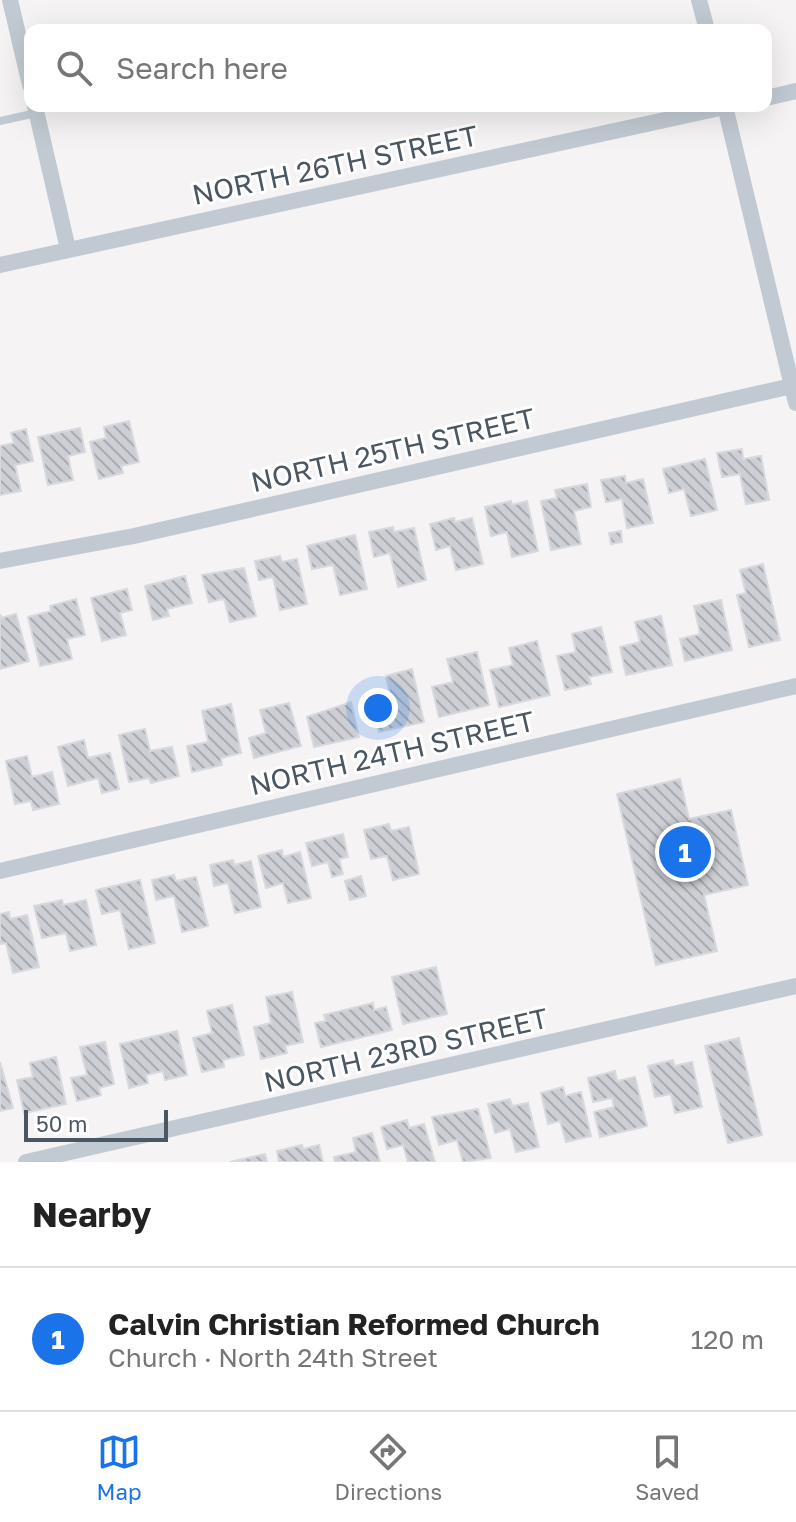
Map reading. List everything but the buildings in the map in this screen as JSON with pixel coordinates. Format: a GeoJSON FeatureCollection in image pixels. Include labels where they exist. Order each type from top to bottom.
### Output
{"type":"FeatureCollection","features":[{"type":"Feature","properties":{"kind":"street"},"geometry":{"type":"LineString","coordinates":[[10,0],[24,60]]}},
{"type":"Feature","properties":{"kind":"street"},"geometry":{"type":"LineString","coordinates":[[699,0],[705,24]]}},
{"type":"Feature","properties":{"kind":"street"},"geometry":{"type":"LineString","coordinates":[[772,97],[796,91]]}},
{"type":"Feature","properties":{"kind":"street"},"geometry":{"type":"LineString","coordinates":[[36,112],[68,249]]}},
{"type":"Feature","properties":{"kind":"street","name":"NORTH 26TH STREET"},"geometry":{"type":"LineString","coordinates":[[0,265],[699,112]]}},
{"type":"Feature","properties":{"kind":"street"},"geometry":{"type":"LineString","coordinates":[[728,112],[796,403]]}},
{"type":"Feature","properties":{"kind":"street","name":"NORTH 25TH STREET"},"geometry":{"type":"LineString","coordinates":[[0,561],[134,536],[794,385]]}},
{"type":"Feature","properties":{"kind":"street","name":"NORTH 24TH STREET"},"geometry":{"type":"LineString","coordinates":[[0,871],[796,686]]}},
{"type":"Feature","properties":{"kind":"street","name":"NORTH 23RD STREET"},"geometry":{"type":"LineString","coordinates":[[26,1162],[796,986]]}},
{"type":"Feature","properties":{"kind":"lane"},"geometry":{"type":"LineString","coordinates":[[0,121],[29,112]]}},
{"type":"Feature","properties":{"kind":"place","name":"Calvin Christian Reformed Church"},"geometry":{"type":"Point","coordinates":[685,852]}}]}
